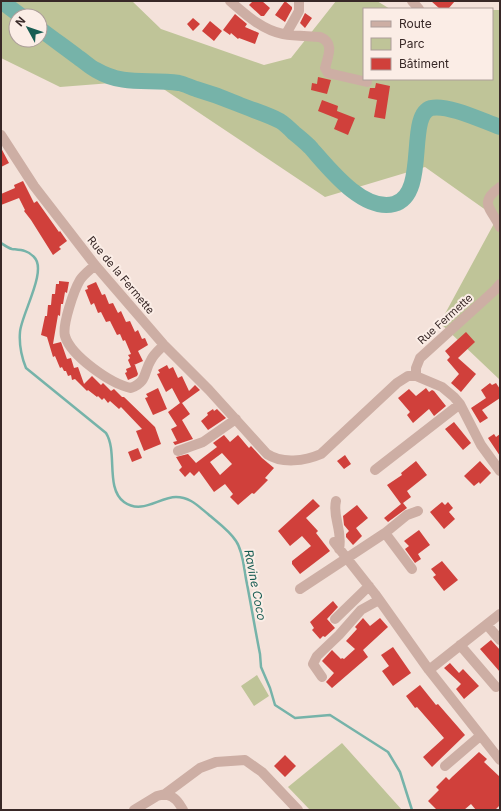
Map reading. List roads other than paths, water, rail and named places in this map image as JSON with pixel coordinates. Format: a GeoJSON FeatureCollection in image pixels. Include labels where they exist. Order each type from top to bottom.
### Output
{"type":"FeatureCollection","features":[{"type":"Feature","properties":{"kind":"street"},"geometry":{"type":"LineString","coordinates":[[230,1],[261,26],[272,31],[286,34],[320,37],[325,39],[329,42],[330,48],[325,68],[328,73],[367,82]]}},
{"type":"Feature","properties":{"kind":"street"},"geometry":{"type":"LineString","coordinates":[[286,34],[299,11],[299,1]]}},
{"type":"Feature","properties":{"kind":"street","name":"Rue de la Fermette"},"geometry":{"type":"LineString","coordinates":[[3,141],[34,186],[95,265],[164,345],[209,390],[261,448],[274,458],[292,460],[313,457],[321,454],[397,383],[408,376],[416,376]]}},
{"type":"Feature","properties":{"kind":"street"},"geometry":{"type":"LineString","coordinates":[[500,187],[490,195],[487,201],[487,206],[500,227]]}},
{"type":"Feature","properties":{"kind":"street"},"geometry":{"type":"LineString","coordinates":[[95,265],[85,273],[80,280],[66,320],[64,335],[74,350],[94,369],[107,378],[130,388],[136,386],[143,380],[151,360],[164,345]]}},
{"type":"Feature","properties":{"kind":"street","name":"Rue Fermette"},"geometry":{"type":"LineString","coordinates":[[416,376],[416,368],[420,358],[500,284]]}},
{"type":"Feature","properties":{"kind":"street"},"geometry":{"type":"LineString","coordinates":[[416,376],[442,387],[454,397],[460,404],[481,445],[500,471]]}},
{"type":"Feature","properties":{"kind":"street"},"geometry":{"type":"LineString","coordinates":[[375,470],[460,404]]}},
{"type":"Feature","properties":{"kind":"street"},"geometry":{"type":"LineString","coordinates":[[178,451],[203,442],[236,419]]}},
{"type":"Feature","properties":{"kind":"street"},"geometry":{"type":"LineString","coordinates":[[336,501],[335,514],[340,536],[336,545],[369,586],[429,670],[500,760]]}},
{"type":"Feature","properties":{"kind":"street"},"geometry":{"type":"LineString","coordinates":[[300,589],[385,533],[407,515],[418,511]]}},
{"type":"Feature","properties":{"kind":"street"},"geometry":{"type":"LineString","coordinates":[[385,533],[412,568]]}},
{"type":"Feature","properties":{"kind":"street"},"geometry":{"type":"LineString","coordinates":[[335,619],[369,586]]}},
{"type":"Feature","properties":{"kind":"street"},"geometry":{"type":"LineString","coordinates":[[322,677],[313,664],[317,656],[339,635],[361,610],[379,600]]}},
{"type":"Feature","properties":{"kind":"street"},"geometry":{"type":"LineString","coordinates":[[429,670],[500,614]]}},
{"type":"Feature","properties":{"kind":"street"},"geometry":{"type":"LineString","coordinates":[[487,624],[500,640]]}},
{"type":"Feature","properties":{"kind":"street"},"geometry":{"type":"LineString","coordinates":[[460,646],[496,687]]}},
{"type":"Feature","properties":{"kind":"street"},"geometry":{"type":"LineString","coordinates":[[445,766],[480,736]]}},
{"type":"Feature","properties":{"kind":"street"},"geometry":{"type":"LineString","coordinates":[[134,810],[157,796],[165,794],[200,768],[216,762],[245,760],[262,772],[298,810]]}},
{"type":"Feature","properties":{"kind":"street"},"geometry":{"type":"LineString","coordinates":[[165,794],[173,796],[184,810]]}},
{"type":"Feature","properties":{"kind":"waterway"},"geometry":{"type":"LineString","coordinates":[[1,1],[10,8]]}},
{"type":"Feature","properties":{"kind":"waterway"},"geometry":{"type":"LineString","coordinates":[[48,35],[92,67],[107,75],[127,80],[181,83],[280,121],[308,145],[347,186],[358,195],[382,205],[394,204],[405,198],[411,186],[414,172],[420,125],[424,114],[431,108],[447,108],[500,127]]}},
{"type":"Feature","properties":{"kind":"waterway","name":"Ravine Coco"},"geometry":{"type":"LineString","coordinates":[[1,243],[11,249],[29,253],[34,257],[37,263],[38,272],[36,282],[21,324],[20,332],[21,351],[26,368],[106,433],[111,450],[113,479],[118,496],[124,502],[131,506],[137,507],[170,498],[181,497],[190,500],[197,505],[230,533],[238,545],[242,555],[261,667],[275,705],[295,718],[330,715],[388,752],[400,772],[412,810]]}}]}
